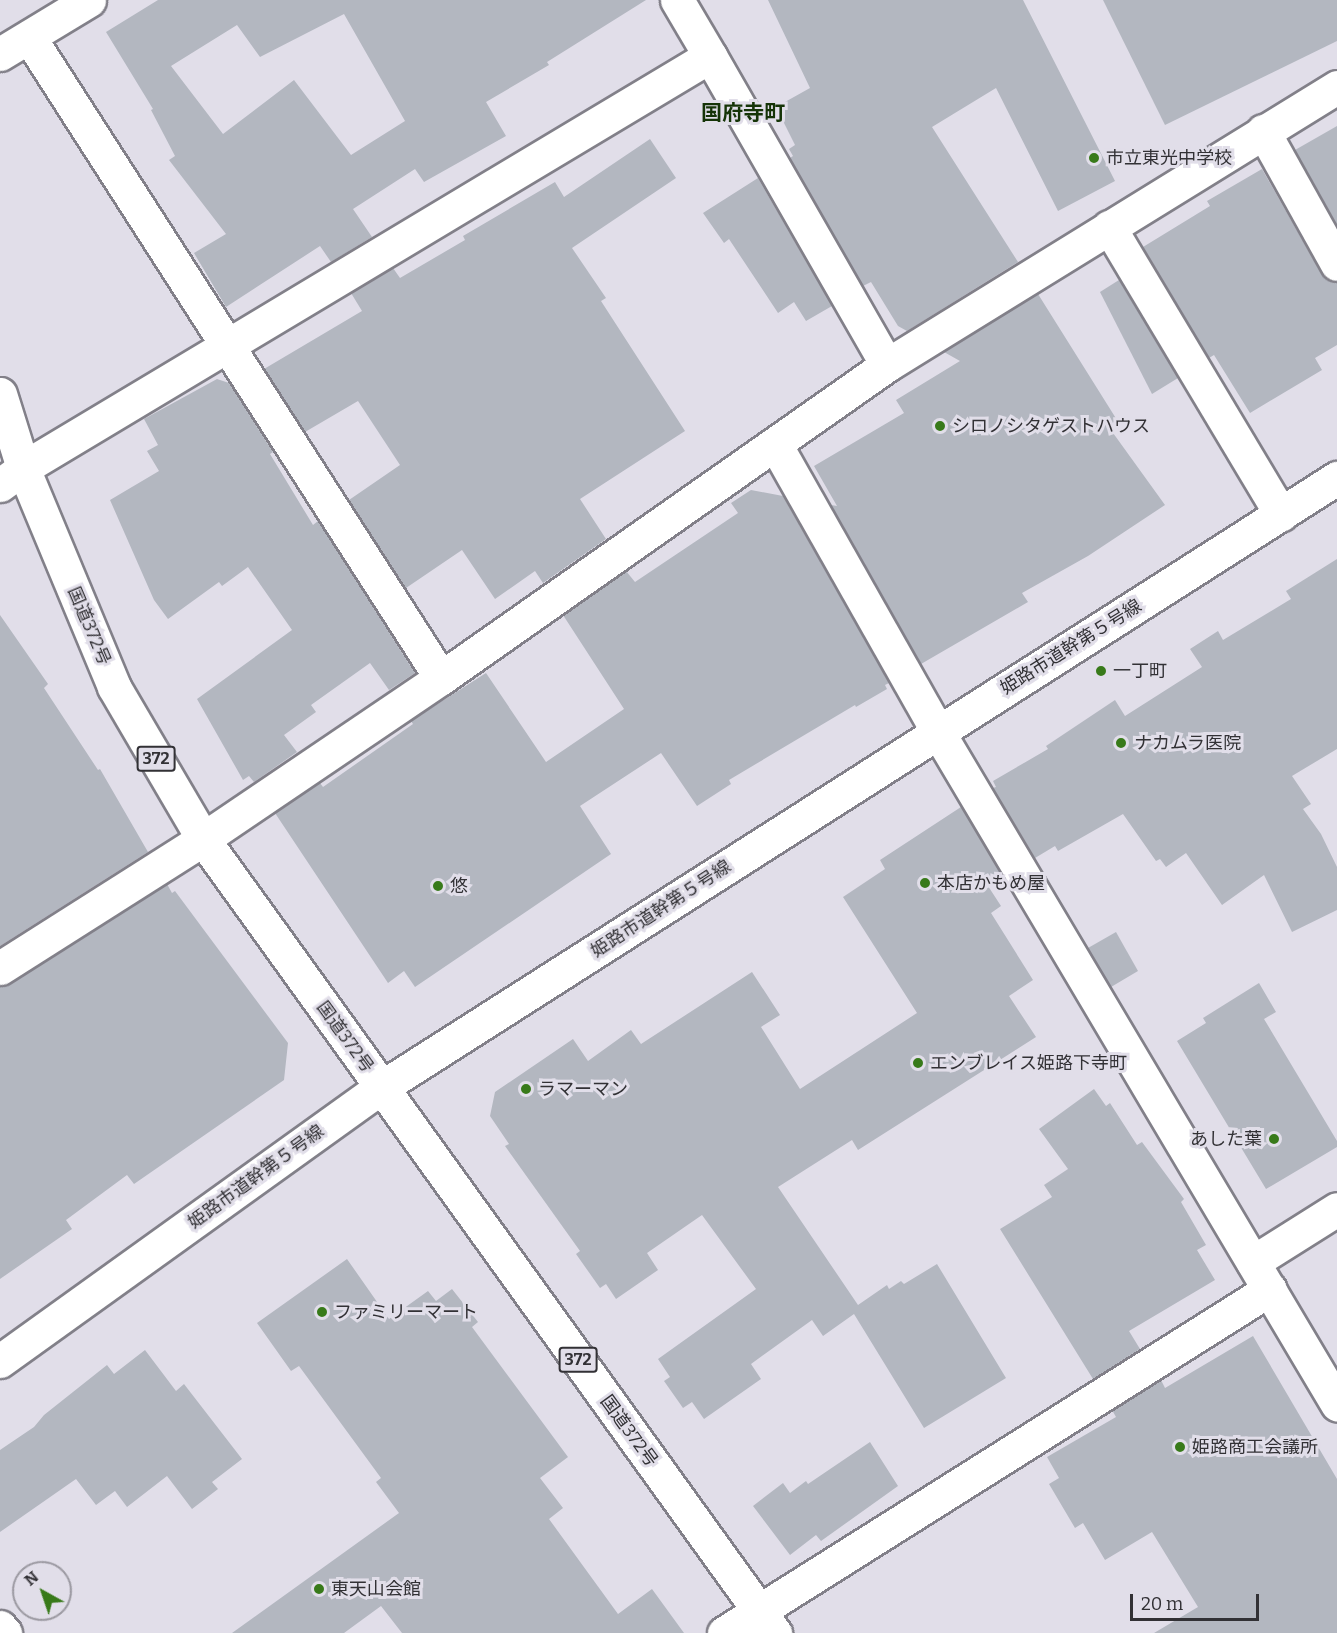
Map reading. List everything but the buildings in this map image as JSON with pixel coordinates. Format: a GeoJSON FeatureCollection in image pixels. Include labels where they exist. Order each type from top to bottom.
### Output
{"type":"FeatureCollection","features":[{"type":"Feature","properties":{"kind":"main road"},"geometry":{"type":"LineString","coordinates":[[0,54],[89,0]]}},
{"type":"Feature","properties":{"kind":"main road"},"geometry":{"type":"LineString","coordinates":[[677,0],[887,365]]}},
{"type":"Feature","properties":{"kind":"main road"},"geometry":{"type":"LineString","coordinates":[[29,37],[441,678]]}},
{"type":"Feature","properties":{"kind":"main road"},"geometry":{"type":"LineString","coordinates":[[11,476],[710,56]]}},
{"type":"Feature","properties":{"kind":"main road"},"geometry":{"type":"LineString","coordinates":[[0,968],[203,839],[441,678],[887,365],[1337,87]]}},
{"type":"Feature","properties":{"kind":"main road"},"geometry":{"type":"LineString","coordinates":[[1263,131],[1337,264]]}},
{"type":"Feature","properties":{"kind":"main road"},"geometry":{"type":"LineString","coordinates":[[1109,227],[1281,514]]}},
{"type":"Feature","properties":{"kind":"main road","name":"国道372号"},"geometry":{"type":"LineString","coordinates":[[0,394],[11,476],[114,687],[203,839],[766,1622]]}},
{"type":"Feature","properties":{"kind":"main road"},"geometry":{"type":"LineString","coordinates":[[775,444],[938,732],[1337,1404]]}},
{"type":"Feature","properties":{"kind":"main road","name":"姫路市道幹第５号線"},"geometry":{"type":"LineString","coordinates":[[0,1361],[382,1087],[1337,478]]}},
{"type":"Feature","properties":{"kind":"main road"},"geometry":{"type":"LineString","coordinates":[[1253,1262],[1337,1209]]}},
{"type":"Feature","properties":{"kind":"main road"},"geometry":{"type":"LineString","coordinates":[[724,1633],[766,1622],[1270,1289]]}},
{"type":"Feature","properties":{"kind":"main road"},"geometry":{"type":"LineString","coordinates":[[0,1627],[5,1633]]}},
{"type":"Feature","properties":{"kind":"place","name":"市立東光中学校"},"geometry":{"type":"Point","coordinates":[1094,158]}},
{"type":"Feature","properties":{"kind":"place","name":"シロノシタゲストハウス"},"geometry":{"type":"Point","coordinates":[940,426]}},
{"type":"Feature","properties":{"kind":"place","name":"一丁町"},"geometry":{"type":"Point","coordinates":[1101,671]}},
{"type":"Feature","properties":{"kind":"place","name":"ナカムラ医院"},"geometry":{"type":"Point","coordinates":[1121,743]}},
{"type":"Feature","properties":{"kind":"place","name":"本店かもめ屋"},"geometry":{"type":"Point","coordinates":[925,883]}},
{"type":"Feature","properties":{"kind":"place","name":"悠"},"geometry":{"type":"Point","coordinates":[438,886]}},
{"type":"Feature","properties":{"kind":"place","name":"エンブレイス姫路下寺町"},"geometry":{"type":"Point","coordinates":[918,1063]}},
{"type":"Feature","properties":{"kind":"place","name":"ラマーマン"},"geometry":{"type":"Point","coordinates":[526,1089]}},
{"type":"Feature","properties":{"kind":"place","name":"あした葉"},"geometry":{"type":"Point","coordinates":[1274,1139]}},
{"type":"Feature","properties":{"kind":"place","name":"ファミリーマート"},"geometry":{"type":"Point","coordinates":[322,1312]}},
{"type":"Feature","properties":{"kind":"place","name":"姫路商工会議所"},"geometry":{"type":"Point","coordinates":[1180,1447]}},
{"type":"Feature","properties":{"kind":"place","name":"東天山会館"},"geometry":{"type":"Point","coordinates":[319,1589]}},
{"type":"Feature","properties":{"kind":"district","name":"国府寺町"},"geometry":{"type":"Point","coordinates":[743,113]}}]}
